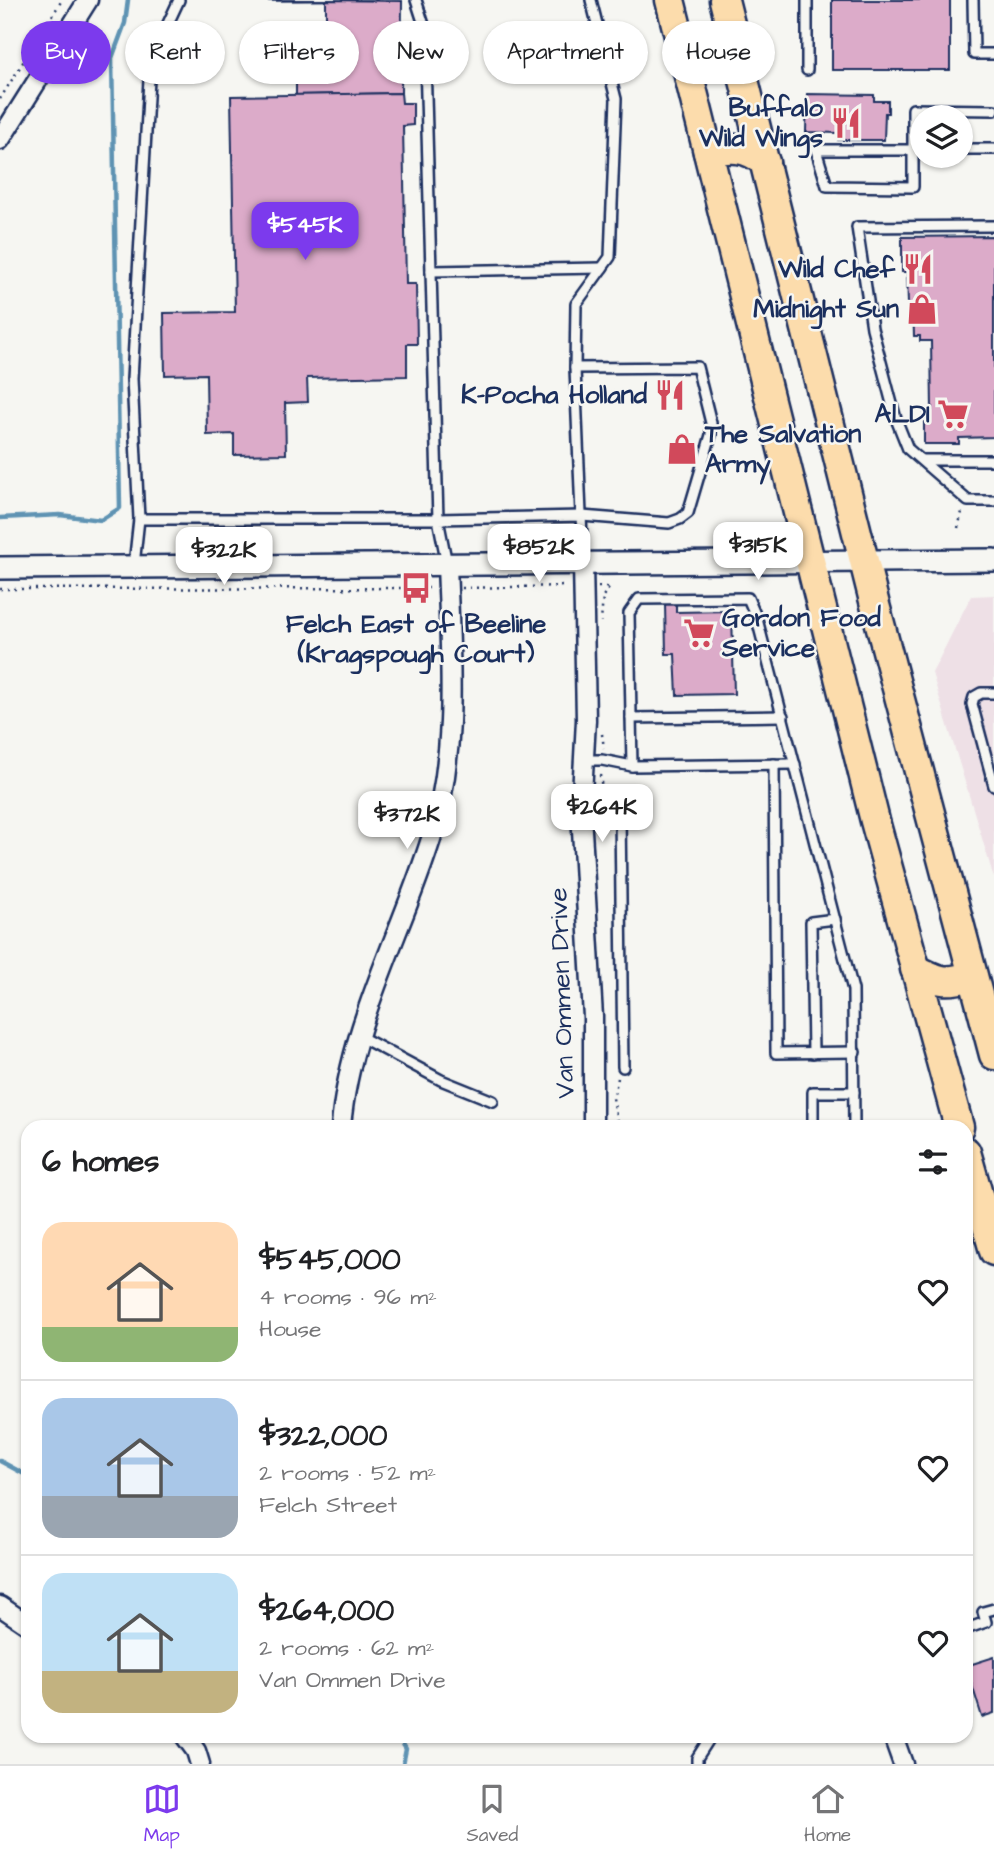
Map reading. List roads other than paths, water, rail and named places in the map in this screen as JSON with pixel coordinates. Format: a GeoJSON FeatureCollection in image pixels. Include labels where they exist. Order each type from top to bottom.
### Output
{"type":"FeatureCollection","features":[{"type":"Feature","properties":{"kind":"highway"},"geometry":{"type":"LineString","coordinates":[[670,0],[809,561],[957,1120]]}},
{"type":"Feature","properties":{"kind":"highway"},"geometry":{"type":"LineString","coordinates":[[724,0],[864,561],[971,976],[994,1055]]}},
{"type":"Feature","properties":{"kind":"highway"},"geometry":{"type":"LineString","coordinates":[[708,152],[738,148],[747,150],[765,162]]}},
{"type":"Feature","properties":{"kind":"highway"},"geometry":{"type":"LineString","coordinates":[[915,969],[944,982],[971,976]]}},
{"type":"Feature","properties":{"kind":"highway"},"geometry":{"type":"LineString","coordinates":[[973,1177],[994,1251]]}},
{"type":"Feature","properties":{"kind":"street"},"geometry":{"type":"LineString","coordinates":[[0,140],[88,0]]}},
{"type":"Feature","properties":{"kind":"street"},"geometry":{"type":"LineString","coordinates":[[0,568],[994,560]]}},
{"type":"Feature","properties":{"kind":"street","name":"Van Ommen Drive"},"geometry":{"type":"LineString","coordinates":[[583,563],[585,760],[581,813],[593,1017],[593,1120]]}},
{"type":"Feature","properties":{"kind":"street"},"geometry":{"type":"LineString","coordinates":[[342,1120],[345,1087],[359,1036],[432,838],[441,802],[452,697],[447,564]]}},
{"type":"Feature","properties":{"kind":"street"},"geometry":{"type":"LineString","coordinates":[[0,1606],[21,1620]]}},
{"type":"Feature","properties":{"kind":"street"},"geometry":{"type":"LineString","coordinates":[[190,1743],[200,1764]]}},
{"type":"Feature","properties":{"kind":"street"},"geometry":{"type":"LineString","coordinates":[[896,1743],[903,1764]]}},
{"type":"Feature","properties":{"kind":"lane"},"geometry":{"type":"LineString","coordinates":[[134,567],[139,519],[132,379],[150,62],[179,0]]}},
{"type":"Feature","properties":{"kind":"lane"},"geometry":{"type":"LineString","coordinates":[[416,0],[424,25],[438,519],[447,564]]}},
{"type":"Feature","properties":{"kind":"lane"},"geometry":{"type":"LineString","coordinates":[[583,563],[575,368],[576,304],[610,257],[616,99],[591,0]]}},
{"type":"Feature","properties":{"kind":"lane"},"geometry":{"type":"LineString","coordinates":[[807,0],[807,70]]}},
{"type":"Feature","properties":{"kind":"lane"},"geometry":{"type":"LineString","coordinates":[[973,0],[974,54],[994,54]]}},
{"type":"Feature","properties":{"kind":"lane"},"geometry":{"type":"LineString","coordinates":[[973,110],[994,110]]}},
{"type":"Feature","properties":{"kind":"lane"},"geometry":{"type":"LineString","coordinates":[[918,149],[913,187],[827,186],[816,150],[899,150],[918,149]]}},
{"type":"Feature","properties":{"kind":"lane"},"geometry":{"type":"LineString","coordinates":[[973,149],[994,149]]}},
{"type":"Feature","properties":{"kind":"lane"},"geometry":{"type":"LineString","coordinates":[[994,226],[857,227],[872,328],[896,419],[908,449],[968,501],[994,501]]}},
{"type":"Feature","properties":{"kind":"lane"},"geometry":{"type":"LineString","coordinates":[[431,271],[602,268]]}},
{"type":"Feature","properties":{"kind":"lane"},"geometry":{"type":"LineString","coordinates":[[139,519],[582,516],[669,523],[680,519],[688,513],[711,435],[711,423],[697,367],[575,368]]}},
{"type":"Feature","properties":{"kind":"lane"},"geometry":{"type":"LineString","coordinates":[[923,460],[994,460]]}},
{"type":"Feature","properties":{"kind":"lane"},"geometry":{"type":"LineString","coordinates":[[632,766],[629,613],[639,599],[748,598],[757,619],[783,716],[853,990],[854,1120]]}},
{"type":"Feature","properties":{"kind":"lane"},"geometry":{"type":"LineString","coordinates":[[994,693],[981,693],[974,697],[972,704],[994,786]]}},
{"type":"Feature","properties":{"kind":"lane"},"geometry":{"type":"LineString","coordinates":[[631,718],[783,716]]}},
{"type":"Feature","properties":{"kind":"lane"},"geometry":{"type":"LineString","coordinates":[[585,760],[602,760],[632,766],[795,764]]}},
{"type":"Feature","properties":{"kind":"lane"},"geometry":{"type":"LineString","coordinates":[[774,764],[776,1053],[855,1052]]}},
{"type":"Feature","properties":{"kind":"lane"},"geometry":{"type":"LineString","coordinates":[[581,813],[620,813],[623,1067]]}},
{"type":"Feature","properties":{"kind":"lane"},"geometry":{"type":"LineString","coordinates":[[813,1053],[811,922],[835,919]]}},
{"type":"Feature","properties":{"kind":"lane"},"geometry":{"type":"LineString","coordinates":[[359,1036],[441,1080],[493,1101]]}},
{"type":"Feature","properties":{"kind":"lane"},"geometry":{"type":"LineString","coordinates":[[813,1120],[813,1092],[854,1092]]}},
{"type":"Feature","properties":{"kind":"lane"},"geometry":{"type":"LineString","coordinates":[[973,1627],[986,1622],[983,1612],[994,1609]]}},
{"type":"Feature","properties":{"kind":"lane"},"geometry":{"type":"LineString","coordinates":[[697,1764],[697,1758],[707,1743]]}},
{"type":"Feature","properties":{"kind":"waterway"},"geometry":{"type":"LineString","coordinates":[[0,518],[60,515],[101,520],[120,508],[112,58],[125,23],[128,0]]}},
{"type":"Feature","properties":{"kind":"waterway"},"geometry":{"type":"LineString","coordinates":[[0,1461],[21,1472]]}},
{"type":"Feature","properties":{"kind":"waterway"},"geometry":{"type":"LineString","coordinates":[[402,1743],[406,1749],[403,1764]]}},
{"type":"Feature","properties":{"kind":"place","name":"Buffalo Wild Wings"},"geometry":{"type":"Point","coordinates":[846,123]}},
{"type":"Feature","properties":{"kind":"place","name":"Wild Chef"},"geometry":{"type":"Point","coordinates":[918,269]}},
{"type":"Feature","properties":{"kind":"place","name":"Midnight Sun"},"geometry":{"type":"Point","coordinates":[922,309]}},
{"type":"Feature","properties":{"kind":"place","name":"K-Pocha Holland"},"geometry":{"type":"Point","coordinates":[670,395]}},
{"type":"Feature","properties":{"kind":"place","name":"ALDI"},"geometry":{"type":"Point","coordinates":[953,414]}},
{"type":"Feature","properties":{"kind":"place","name":"The Salvation Army"},"geometry":{"type":"Point","coordinates":[682,449]}},
{"type":"Feature","properties":{"kind":"place","name":"Felch East of Beeline (Kragspough Court)"},"geometry":{"type":"Point","coordinates":[416,588]}},
{"type":"Feature","properties":{"kind":"place","name":"Gordon Food Service"},"geometry":{"type":"Point","coordinates":[699,633]}}]}
